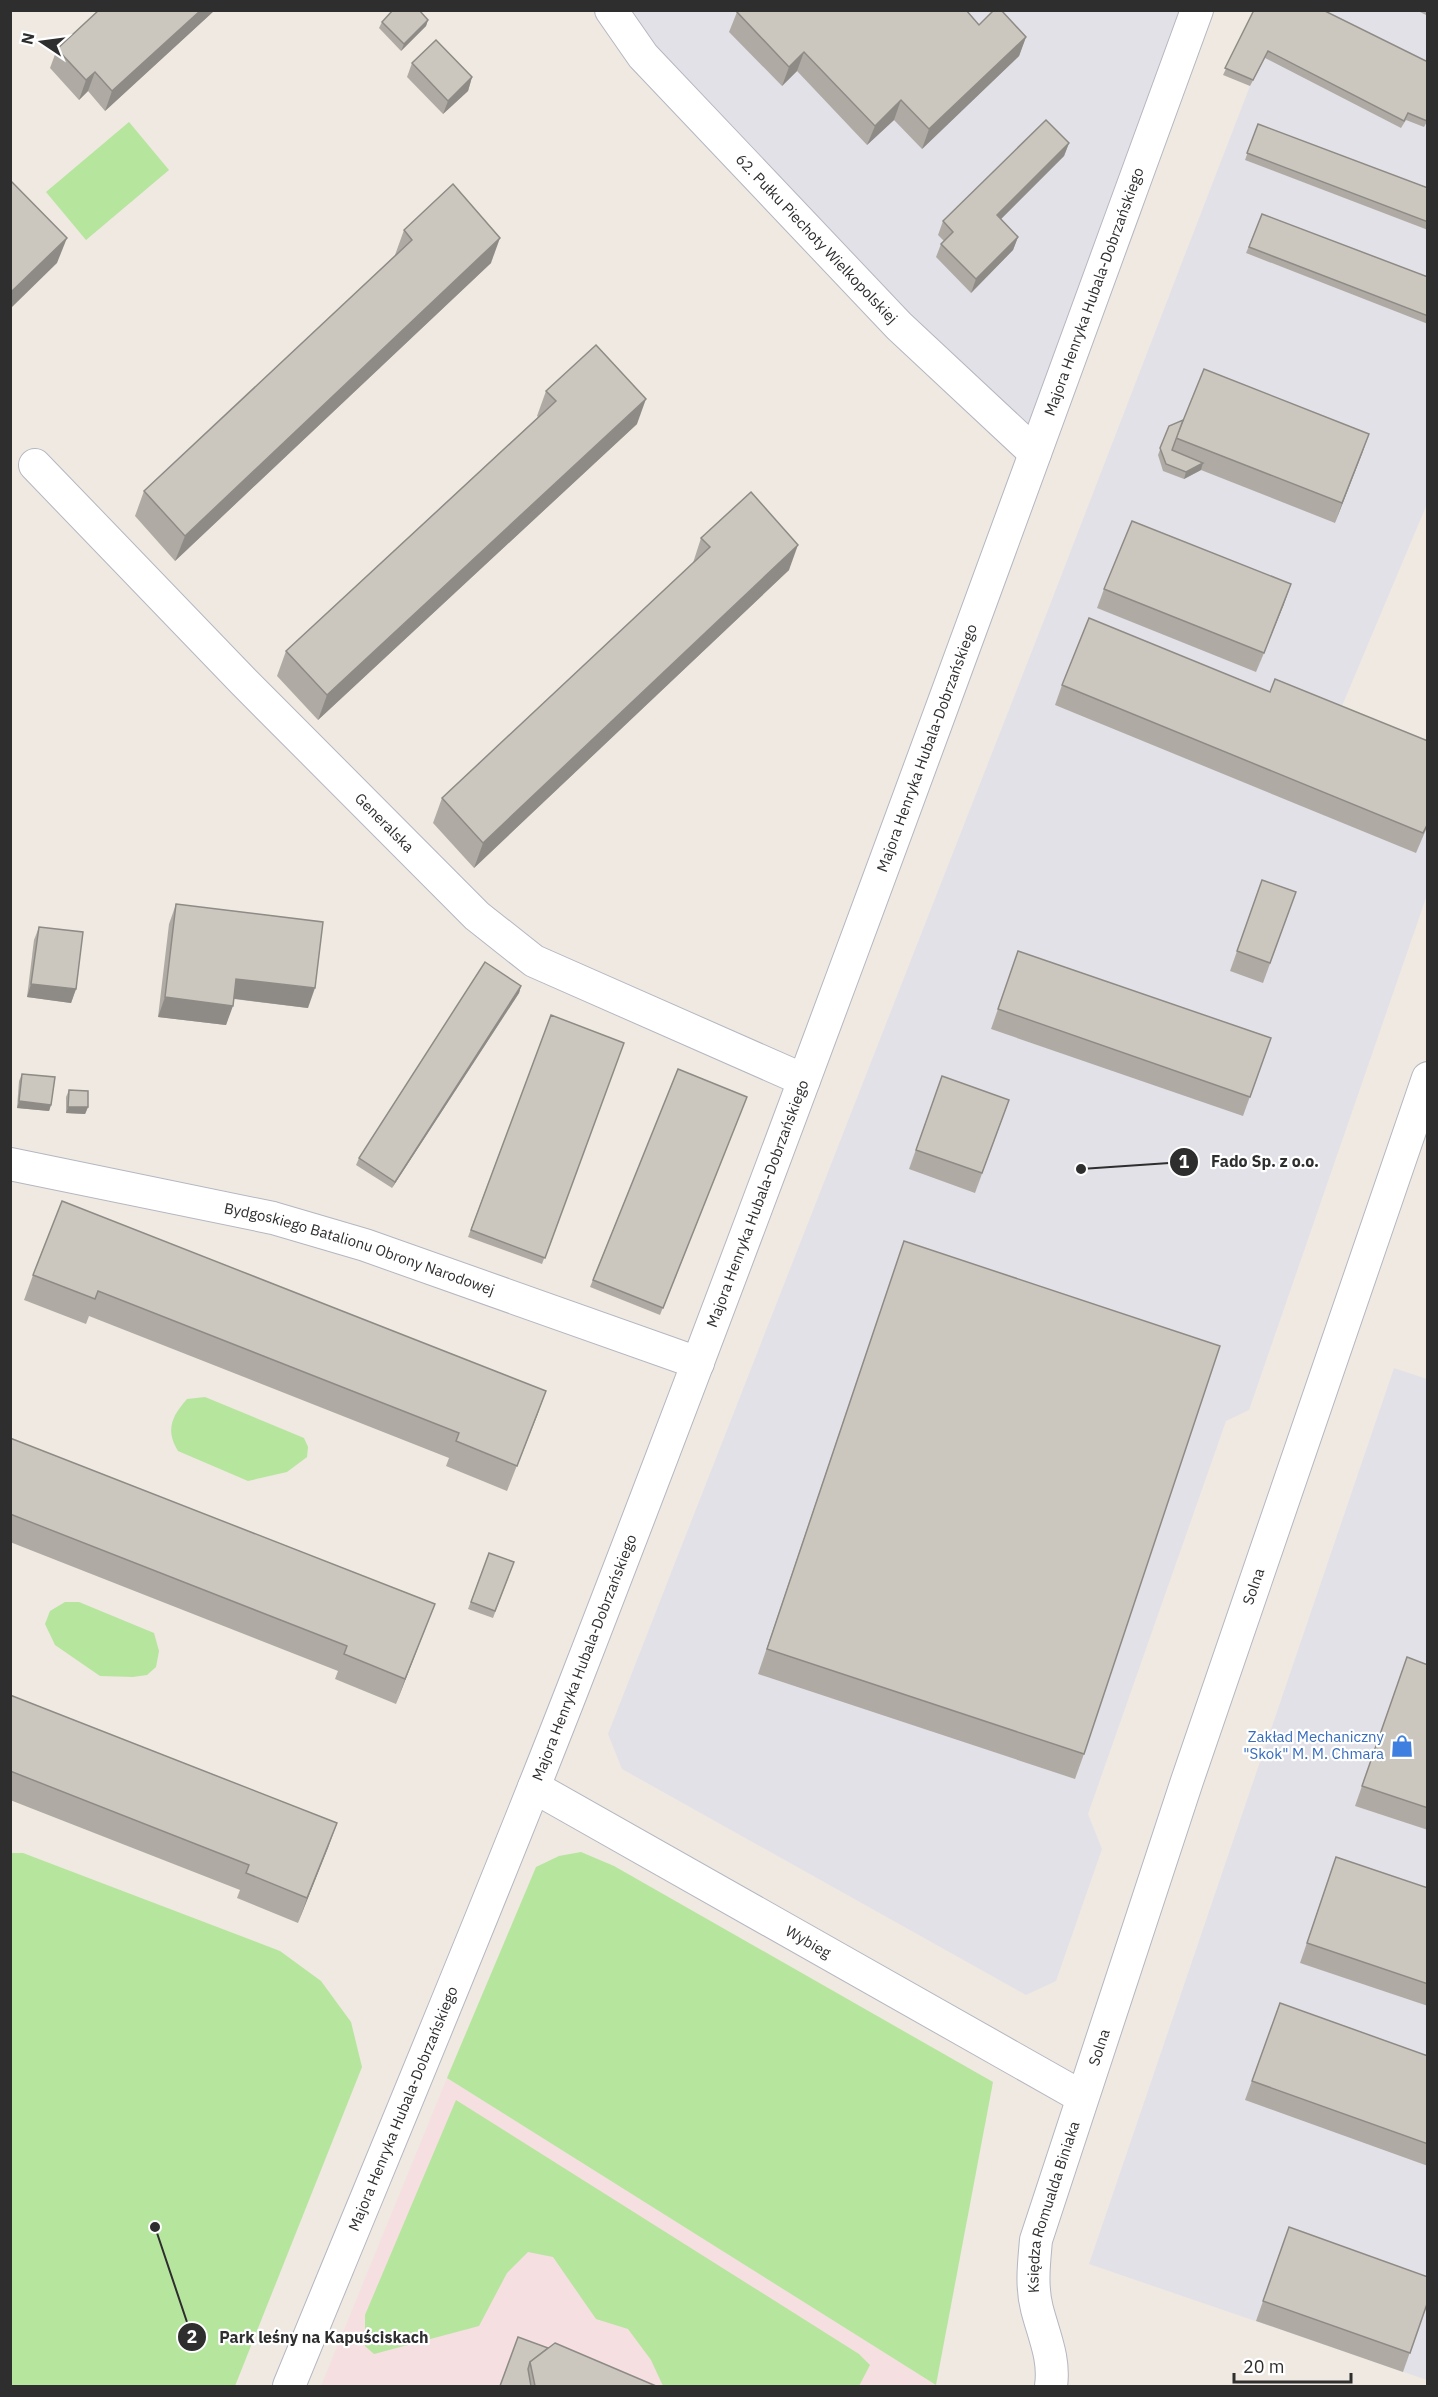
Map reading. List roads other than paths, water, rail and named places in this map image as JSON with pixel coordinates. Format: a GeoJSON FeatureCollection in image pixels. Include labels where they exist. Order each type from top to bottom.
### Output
{"type":"FeatureCollection","features":[{"type":"Feature","properties":{"kind":"street","name":"62. Pułku Piechoty Wielkopolskiej"},"geometry":{"type":"LineString","coordinates":[[611,10],[643,56],[883,310],[1035,453]]}},
{"type":"Feature","properties":{"kind":"street","name":"Majora Henryka Hubala-Dobrzańskiego"},"geometry":{"type":"LineString","coordinates":[[289,2386],[534,1787],[698,1363],[1197,10]]}},
{"type":"Feature","properties":{"kind":"street","name":"Generalska"},"geometry":{"type":"LineString","coordinates":[[35,465],[243,681],[477,915],[534,961],[804,1080]]}},
{"type":"Feature","properties":{"kind":"street","name":"Solna"},"geometry":{"type":"LineString","coordinates":[[1082,2097],[1221,1679],[1428,1078]]}},
{"type":"Feature","properties":{"kind":"street","name":"Bydgoskiego Batalionu Obrony Narodowej"},"geometry":{"type":"LineString","coordinates":[[10,1164],[273,1218],[365,1245],[698,1363]]}},
{"type":"Feature","properties":{"kind":"street","name":"Wybieg"},"geometry":{"type":"LineString","coordinates":[[534,1787],[1082,2097]]}},
{"type":"Feature","properties":{"kind":"street","name":"Księdza Romualda Biniaka"},"geometry":{"type":"LineString","coordinates":[[1051,2386],[1053,2373],[1048,2339],[1037,2308],[1032,2275],[1036,2240],[1082,2097]]}},
{"type":"Feature","properties":{"kind":"place","name":"Fado Sp. z o.o."},"geometry":{"type":"Point","coordinates":[1081,1169]}},
{"type":"Feature","properties":{"kind":"place","name":"Zakład Mechaniczny \"Skok\" M. M. Chmara"},"geometry":{"type":"Point","coordinates":[1402,1746]}},
{"type":"Feature","properties":{"kind":"place","name":"Park leśny na Kapuściskach"},"geometry":{"type":"Point","coordinates":[155,2227]}}]}
